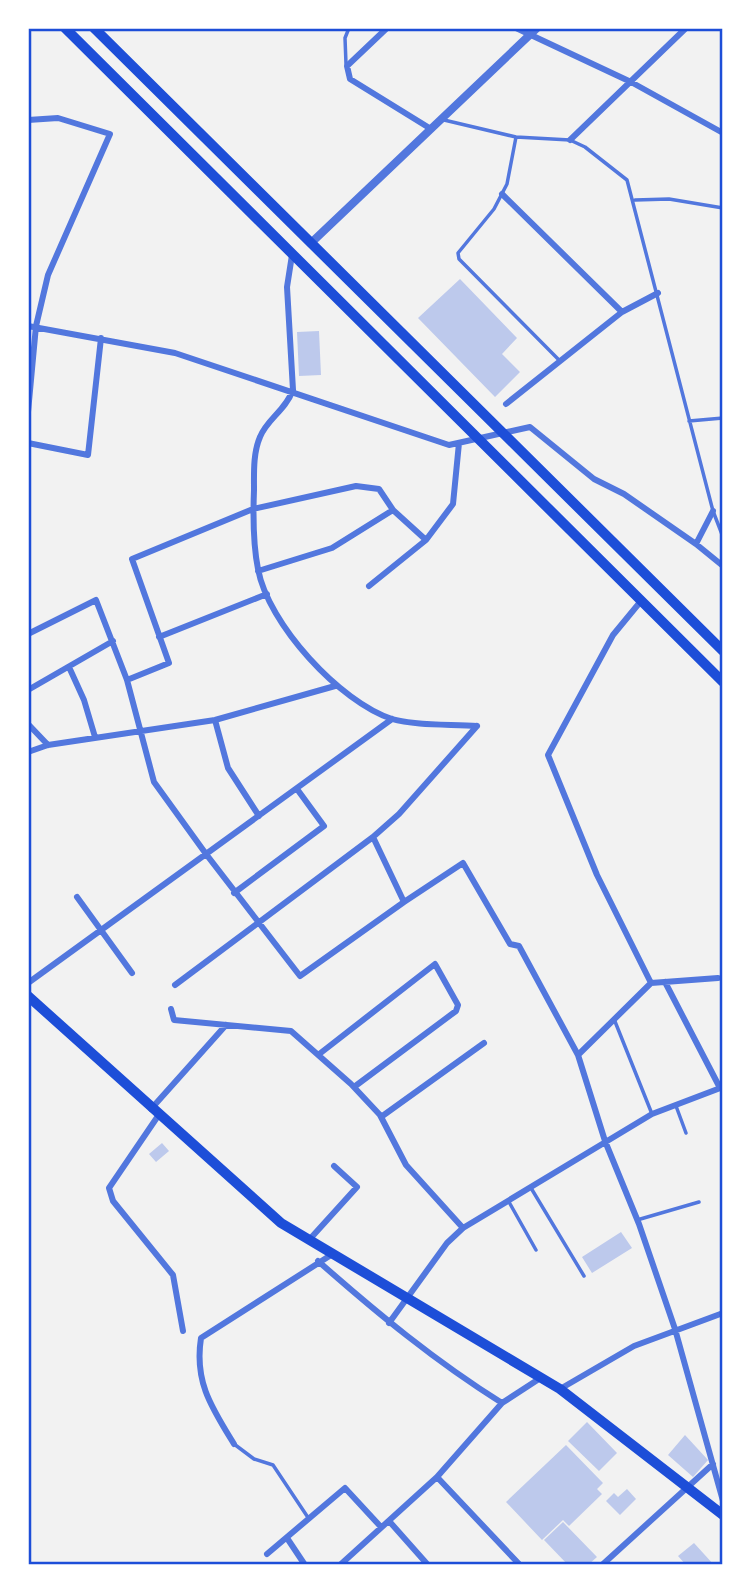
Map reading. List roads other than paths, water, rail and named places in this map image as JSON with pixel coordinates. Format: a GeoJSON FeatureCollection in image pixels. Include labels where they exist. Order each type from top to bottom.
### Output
{"type":"FeatureCollection","features":[{"type":"Feature","properties":{"kind":"main road"},"geometry":{"type":"LineString","coordinates":[[65,28],[723,682]]}},
{"type":"Feature","properties":{"kind":"main road"},"geometry":{"type":"LineString","coordinates":[[94,28],[723,651]]}},
{"type":"Feature","properties":{"kind":"main road"},"geometry":{"type":"LineString","coordinates":[[28,996],[258,1205],[308,1242],[542,1377],[688,1487],[723,1509]]}},
{"type":"Feature","properties":{"kind":"street"},"geometry":{"type":"LineString","coordinates":[[387,28],[346,66],[350,79],[431,129]]}},
{"type":"Feature","properties":{"kind":"street"},"geometry":{"type":"LineString","coordinates":[[516,28],[533,31],[723,133]]}},
{"type":"Feature","properties":{"kind":"street"},"geometry":{"type":"LineString","coordinates":[[570,141],[686,28]]}},
{"type":"Feature","properties":{"kind":"street"},"geometry":{"type":"LineString","coordinates":[[311,243],[533,31]]}},
{"type":"Feature","properties":{"kind":"street"},"geometry":{"type":"LineString","coordinates":[[28,120],[58,118],[110,134],[48,275],[36,326],[28,412]]}},
{"type":"Feature","properties":{"kind":"street"},"geometry":{"type":"LineString","coordinates":[[502,194],[622,312]]}},
{"type":"Feature","properties":{"kind":"street"},"geometry":{"type":"LineString","coordinates":[[175,985],[373,837],[399,814],[477,726],[393,719],[335,686],[299,648],[267,594],[258,571],[253,509],[255,455],[260,435],[288,405],[293,390],[287,287],[292,255]]}},
{"type":"Feature","properties":{"kind":"street"},"geometry":{"type":"LineString","coordinates":[[506,404],[622,312],[658,293]]}},
{"type":"Feature","properties":{"kind":"street"},"geometry":{"type":"LineString","coordinates":[[28,326],[174,353],[293,390],[449,445],[530,427],[594,479],[624,494],[723,566]]}},
{"type":"Feature","properties":{"kind":"street"},"geometry":{"type":"LineString","coordinates":[[28,443],[88,455],[101,338]]}},
{"type":"Feature","properties":{"kind":"street"},"geometry":{"type":"LineString","coordinates":[[369,586],[426,540],[453,504],[459,443]]}},
{"type":"Feature","properties":{"kind":"street"},"geometry":{"type":"LineString","coordinates":[[127,680],[169,663],[132,559],[253,509],[356,486],[379,489],[393,510],[426,540]]}},
{"type":"Feature","properties":{"kind":"street"},"geometry":{"type":"LineString","coordinates":[[258,571],[332,548],[393,510]]}},
{"type":"Feature","properties":{"kind":"street"},"geometry":{"type":"LineString","coordinates":[[696,544],[713,511]]}},
{"type":"Feature","properties":{"kind":"street"},"geometry":{"type":"LineString","coordinates":[[159,637],[267,594]]}},
{"type":"Feature","properties":{"kind":"street"},"geometry":{"type":"LineString","coordinates":[[28,634],[96,600],[127,680],[154,782],[234,892],[300,976],[463,863],[510,944],[519,946],[578,1055],[674,1329],[713,1464],[723,1509]]}},
{"type":"Feature","properties":{"kind":"street"},"geometry":{"type":"LineString","coordinates":[[641,601],[613,635],[548,755],[597,875],[652,983]]}},
{"type":"Feature","properties":{"kind":"street"},"geometry":{"type":"LineString","coordinates":[[28,690],[113,641]]}},
{"type":"Feature","properties":{"kind":"street"},"geometry":{"type":"LineString","coordinates":[[69,667],[84,701],[95,737]]}},
{"type":"Feature","properties":{"kind":"street"},"geometry":{"type":"LineString","coordinates":[[28,752],[48,745],[215,720],[335,686]]}},
{"type":"Feature","properties":{"kind":"street"},"geometry":{"type":"LineString","coordinates":[[28,983],[393,719]]}},
{"type":"Feature","properties":{"kind":"street"},"geometry":{"type":"LineString","coordinates":[[215,720],[228,768],[259,816]]}},
{"type":"Feature","properties":{"kind":"street"},"geometry":{"type":"LineString","coordinates":[[28,724],[48,745]]}},
{"type":"Feature","properties":{"kind":"street"},"geometry":{"type":"LineString","coordinates":[[234,892],[324,826],[297,789]]}},
{"type":"Feature","properties":{"kind":"street"},"geometry":{"type":"LineString","coordinates":[[373,837],[404,902]]}},
{"type":"Feature","properties":{"kind":"street"},"geometry":{"type":"LineString","coordinates":[[77,897],[132,973]]}},
{"type":"Feature","properties":{"kind":"street"},"geometry":{"type":"LineString","coordinates":[[318,1055],[435,964],[458,1005],[456,1011],[354,1087]]}},
{"type":"Feature","properties":{"kind":"street"},"geometry":{"type":"LineString","coordinates":[[578,1055],[652,983],[718,978]]}},
{"type":"Feature","properties":{"kind":"street"},"geometry":{"type":"LineString","coordinates":[[389,1323],[447,1243],[463,1228],[652,1114],[722,1088],[665,982]]}},
{"type":"Feature","properties":{"kind":"street"},"geometry":{"type":"LineString","coordinates":[[171,1009],[174,1020],[291,1031],[354,1087],[381,1117],[406,1165],[463,1228]]}},
{"type":"Feature","properties":{"kind":"street"},"geometry":{"type":"LineString","coordinates":[[183,1331],[173,1275],[113,1200],[109,1188],[155,1113],[226,1025]]}},
{"type":"Feature","properties":{"kind":"street"},"geometry":{"type":"LineString","coordinates":[[381,1117],[484,1042]]}},
{"type":"Feature","properties":{"kind":"street"},"geometry":{"type":"LineString","coordinates":[[308,1242],[357,1187],[334,1166]]}},
{"type":"Feature","properties":{"kind":"street"},"geometry":{"type":"LineString","coordinates":[[234,1444],[205,1396],[198,1356],[201,1338],[260,1303],[318,1261],[331,1255]]}},
{"type":"Feature","properties":{"kind":"street"},"geometry":{"type":"LineString","coordinates":[[318,1261],[389,1323],[451,1372],[502,1403]]}},
{"type":"Feature","properties":{"kind":"street"},"geometry":{"type":"LineString","coordinates":[[560,1389],[605,1360],[674,1329],[723,1313]]}},
{"type":"Feature","properties":{"kind":"street"},"geometry":{"type":"LineString","coordinates":[[340,1565],[437,1477],[502,1403],[542,1377]]}},
{"type":"Feature","properties":{"kind":"street"},"geometry":{"type":"LineString","coordinates":[[602,1565],[713,1464]]}},
{"type":"Feature","properties":{"kind":"street"},"geometry":{"type":"LineString","coordinates":[[437,1477],[520,1565]]}},
{"type":"Feature","properties":{"kind":"street"},"geometry":{"type":"LineString","coordinates":[[267,1554],[345,1488],[381,1527]]}},
{"type":"Feature","properties":{"kind":"street"},"geometry":{"type":"LineString","coordinates":[[389,1521],[428,1565]]}},
{"type":"Feature","properties":{"kind":"street"},"geometry":{"type":"LineString","coordinates":[[287,1538],[305,1565]]}},
{"type":"Feature","properties":{"kind":"lane"},"geometry":{"type":"LineString","coordinates":[[346,66],[345,38],[349,28]]}},
{"type":"Feature","properties":{"kind":"lane"},"geometry":{"type":"LineString","coordinates":[[441,119],[516,136],[570,141],[585,146],[627,180],[635,200],[713,511],[723,537]]}},
{"type":"Feature","properties":{"kind":"lane"},"geometry":{"type":"LineString","coordinates":[[516,136],[507,184],[477,231],[458,253],[458,259],[560,361]]}},
{"type":"Feature","properties":{"kind":"lane"},"geometry":{"type":"LineString","coordinates":[[635,200],[669,199],[723,208]]}},
{"type":"Feature","properties":{"kind":"lane"},"geometry":{"type":"LineString","coordinates":[[689,421],[723,418]]}},
{"type":"Feature","properties":{"kind":"lane"},"geometry":{"type":"LineString","coordinates":[[614,1019],[652,1114]]}},
{"type":"Feature","properties":{"kind":"lane"},"geometry":{"type":"LineString","coordinates":[[676,1104],[686,1133]]}},
{"type":"Feature","properties":{"kind":"lane"},"geometry":{"type":"LineString","coordinates":[[530,1187],[584,1276]]}},
{"type":"Feature","properties":{"kind":"lane"},"geometry":{"type":"LineString","coordinates":[[508,1200],[536,1250]]}},
{"type":"Feature","properties":{"kind":"lane"},"geometry":{"type":"LineString","coordinates":[[637,1220],[699,1202]]}},
{"type":"Feature","properties":{"kind":"lane"},"geometry":{"type":"LineString","coordinates":[[234,1444],[254,1460],[273,1465],[309,1519]]}}]}
